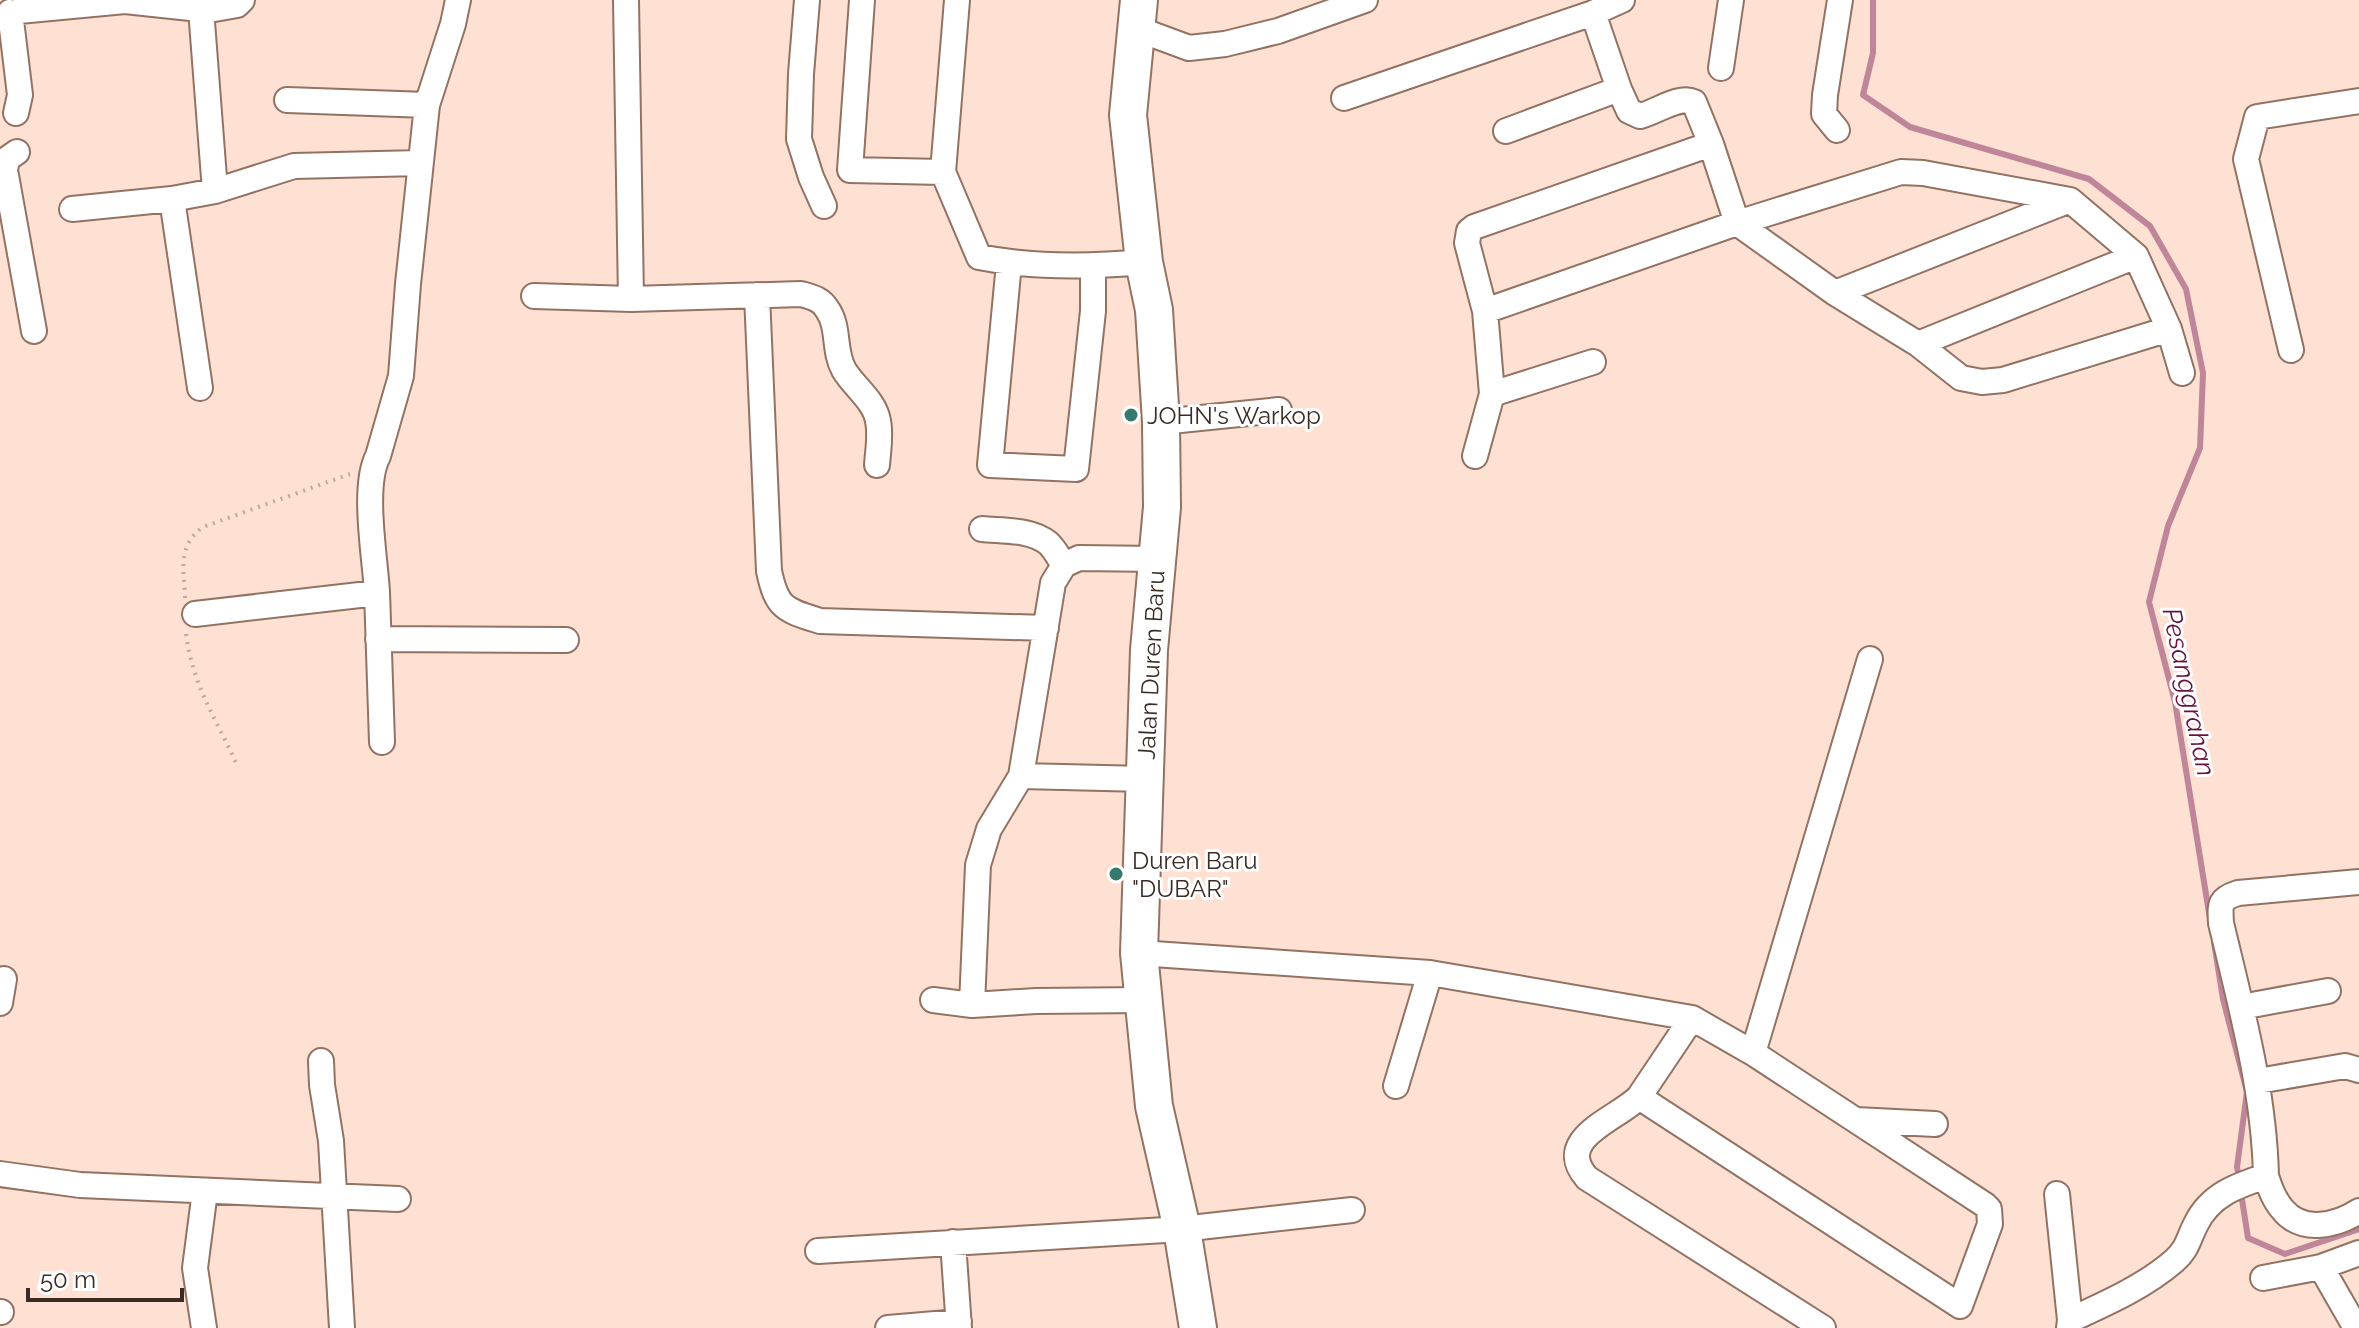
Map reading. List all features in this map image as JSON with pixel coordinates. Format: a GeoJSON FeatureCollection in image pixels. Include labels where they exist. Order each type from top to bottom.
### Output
{"type":"FeatureCollection","features":[{"type":"Feature","properties":{"kind":"street"},"geometry":{"type":"LineString","coordinates":[[16,113],[20,95],[12,9],[125,1],[222,9],[237,5],[242,0]]}},
{"type":"Feature","properties":{"kind":"street"},"geometry":{"type":"LineString","coordinates":[[382,742],[370,492],[372,467],[401,376],[427,105],[458,0]]}},
{"type":"Feature","properties":{"kind":"street"},"geometry":{"type":"LineString","coordinates":[[626,0],[631,299]]}},
{"type":"Feature","properties":{"kind":"street"},"geometry":{"type":"LineString","coordinates":[[807,0],[799,96],[799,139],[824,206]]}},
{"type":"Feature","properties":{"kind":"street"},"geometry":{"type":"LineString","coordinates":[[862,0],[850,170],[943,172]]}},
{"type":"Feature","properties":{"kind":"street"},"geometry":{"type":"LineString","coordinates":[[957,0],[943,172],[979,257],[1009,263],[1093,266],[1144,262]]}},
{"type":"Feature","properties":{"kind":"street"},"geometry":{"type":"LineString","coordinates":[[1137,14],[1189,48],[1225,44],[1278,31],[1365,0]]}},
{"type":"Feature","properties":{"kind":"street"},"geometry":{"type":"LineString","coordinates":[[1344,98],[1593,13],[1622,0]]}},
{"type":"Feature","properties":{"kind":"street"},"geometry":{"type":"LineString","coordinates":[[1721,68],[1731,0]]}},
{"type":"Feature","properties":{"kind":"street"},"geometry":{"type":"LineString","coordinates":[[1837,130],[1824,114],[1840,0]]}},
{"type":"Feature","properties":{"kind":"street"},"geometry":{"type":"LineString","coordinates":[[201,9],[215,191]]}},
{"type":"Feature","properties":{"kind":"street"},"geometry":{"type":"LineString","coordinates":[[1593,13],[1629,111],[1636,116],[1645,115],[1682,100],[1690,100],[1696,106],[1737,223],[1835,293],[1918,344],[1961,378],[1982,382],[2003,380],[2169,329]]}},
{"type":"Feature","properties":{"kind":"street","name":"Jalan Duren Baru"},"geometry":{"type":"LineString","coordinates":[[1137,14],[1128,115],[1144,262],[1154,310],[1161,422],[1162,507],[1149,650],[1139,953],[1154,1106],[1182,1229],[1198,1328]]}},
{"type":"Feature","properties":{"kind":"street"},"geometry":{"type":"LineString","coordinates":[[1506,131],[1619,89]]}},
{"type":"Feature","properties":{"kind":"street"},"geometry":{"type":"LineString","coordinates":[[287,100],[427,105]]}},
{"type":"Feature","properties":{"kind":"street"},"geometry":{"type":"LineString","coordinates":[[2291,350],[2246,159],[2257,117],[2359,101]]}},
{"type":"Feature","properties":{"kind":"street"},"geometry":{"type":"LineString","coordinates":[[1475,456],[1492,394],[1485,311],[1466,237],[1474,227],[1711,144]]}},
{"type":"Feature","properties":{"kind":"street"},"geometry":{"type":"LineString","coordinates":[[17,152],[5,164],[7,234],[34,331]]}},
{"type":"Feature","properties":{"kind":"street"},"geometry":{"type":"LineString","coordinates":[[72,209],[172,199],[215,191],[294,166],[420,163]]}},
{"type":"Feature","properties":{"kind":"street"},"geometry":{"type":"LineString","coordinates":[[1485,311],[1737,223],[1901,172],[1923,173],[2070,200],[2136,256],[2169,329],[2182,373]]}},
{"type":"Feature","properties":{"kind":"street"},"geometry":{"type":"LineString","coordinates":[[172,199],[200,388]]}},
{"type":"Feature","properties":{"kind":"street"},"geometry":{"type":"LineString","coordinates":[[1835,293],[2070,200]]}},
{"type":"Feature","properties":{"kind":"street"},"geometry":{"type":"LineString","coordinates":[[1918,344],[2136,256]]}},
{"type":"Feature","properties":{"kind":"street"},"geometry":{"type":"LineString","coordinates":[[1009,263],[990,465],[1076,469],[1093,311],[1093,266]]}},
{"type":"Feature","properties":{"kind":"street"},"geometry":{"type":"LineString","coordinates":[[534,296],[631,299],[801,294],[818,299],[834,323],[843,369],[878,419],[877,465]]}},
{"type":"Feature","properties":{"kind":"street"},"geometry":{"type":"LineString","coordinates":[[757,295],[769,571],[775,596],[790,611],[820,621],[1046,628]]}},
{"type":"Feature","properties":{"kind":"street"},"geometry":{"type":"LineString","coordinates":[[1492,394],[1593,362]]}},
{"type":"Feature","properties":{"kind":"street"},"geometry":{"type":"LineString","coordinates":[[1161,422],[1279,410]]}},
{"type":"Feature","properties":{"kind":"street"},"geometry":{"type":"LineString","coordinates":[[982,529],[1035,537],[1048,543],[1064,565]]}},
{"type":"Feature","properties":{"kind":"street"},"geometry":{"type":"LineString","coordinates":[[972,1005],[978,865],[989,829],[1021,776],[1053,583],[1064,565],[1079,558],[1158,559]]}},
{"type":"Feature","properties":{"kind":"street"},"geometry":{"type":"LineString","coordinates":[[189,617],[377,593]]}},
{"type":"Feature","properties":{"kind":"street"},"geometry":{"type":"LineString","coordinates":[[378,639],[566,640]]}},
{"type":"Feature","properties":{"kind":"street"},"geometry":{"type":"LineString","coordinates":[[1753,1053],[1870,659]]}},
{"type":"Feature","properties":{"kind":"street"},"geometry":{"type":"LineString","coordinates":[[1021,776],[1145,779]]}},
{"type":"Feature","properties":{"kind":"street"},"geometry":{"type":"LineString","coordinates":[[2257,1179],[2265,1144],[2258,1081],[2220,909],[2227,897],[2238,893],[2359,882]]}},
{"type":"Feature","properties":{"kind":"street"},"geometry":{"type":"LineString","coordinates":[[1139,953],[1430,973],[1692,1018],[1753,1053],[1989,1209],[1990,1224],[1960,1306],[1639,1097]]}},
{"type":"Feature","properties":{"kind":"street"},"geometry":{"type":"LineString","coordinates":[[1396,1086],[1430,973]]}},
{"type":"Feature","properties":{"kind":"street"},"geometry":{"type":"LineString","coordinates":[[2241,1007],[2328,991]]}},
{"type":"Feature","properties":{"kind":"street"},"geometry":{"type":"LineString","coordinates":[[933,1000],[972,1005],[1143,1000]]}},
{"type":"Feature","properties":{"kind":"street"},"geometry":{"type":"LineString","coordinates":[[1692,1018],[1639,1097],[1584,1136],[1578,1151],[1583,1172],[1587,1178],[1823,1328]]}},
{"type":"Feature","properties":{"kind":"street"},"geometry":{"type":"LineString","coordinates":[[321,1061],[335,1196],[342,1328]]}},
{"type":"Feature","properties":{"kind":"street"},"geometry":{"type":"LineString","coordinates":[[2258,1081],[2345,1066],[2359,1070]]}},
{"type":"Feature","properties":{"kind":"street"},"geometry":{"type":"LineString","coordinates":[[1853,1120],[1935,1124]]}},
{"type":"Feature","properties":{"kind":"street"},"geometry":{"type":"LineString","coordinates":[[0,1174],[80,1185],[398,1199]]}},
{"type":"Feature","properties":{"kind":"street"},"geometry":{"type":"LineString","coordinates":[[2057,1194],[2069,1324],[2129,1291],[2174,1261],[2187,1247],[2206,1206],[2222,1192],[2257,1179]]}},
{"type":"Feature","properties":{"kind":"street"},"geometry":{"type":"LineString","coordinates":[[2257,1179],[2284,1213],[2310,1226],[2346,1219],[2359,1211]]}},
{"type":"Feature","properties":{"kind":"street"},"geometry":{"type":"LineString","coordinates":[[204,1328],[195,1268],[205,1191]]}},
{"type":"Feature","properties":{"kind":"street"},"geometry":{"type":"LineString","coordinates":[[818,1251],[1182,1229],[1352,1210]]}},
{"type":"Feature","properties":{"kind":"street"},"geometry":{"type":"LineString","coordinates":[[888,1328],[959,1325],[953,1242]]}},
{"type":"Feature","properties":{"kind":"street"},"geometry":{"type":"LineString","coordinates":[[2263,1278],[2321,1267],[2359,1253]]}},
{"type":"Feature","properties":{"kind":"street"},"geometry":{"type":"LineString","coordinates":[[2321,1267],[2356,1328]]}},
{"type":"Feature","properties":{"kind":"path"},"geometry":{"type":"LineString","coordinates":[[237,765],[198,688],[189,653],[183,556],[191,535],[203,527],[372,467]]}},
{"type":"Feature","properties":{"kind":"waterway","name":"Pesanggrahan"},"geometry":{"type":"LineString","coordinates":[[1873,0],[1873,53],[1863,95],[1910,127],[2089,179],[2150,226],[2186,289],[2203,373],[2200,448],[2168,526],[2149,602],[2175,702],[2210,919]]}},
{"type":"Feature","properties":{"kind":"waterway","name":"Pesanggrahan"},"geometry":{"type":"LineString","coordinates":[[2214,942],[2223,999],[2247,1092],[2237,1167],[2239,1178]]}},
{"type":"Feature","properties":{"kind":"waterway","name":"Pesanggrahan"},"geometry":{"type":"LineString","coordinates":[[2241,1193],[2248,1238],[2285,1254],[2359,1229]]}},
{"type":"Feature","properties":{"kind":"place","name":"JOHN's Warkop"},"geometry":{"type":"Point","coordinates":[1131,415]}},
{"type":"Feature","properties":{"kind":"place","name":"Duren Baru \"DUBAR\""},"geometry":{"type":"Point","coordinates":[1116,874]}}]}
